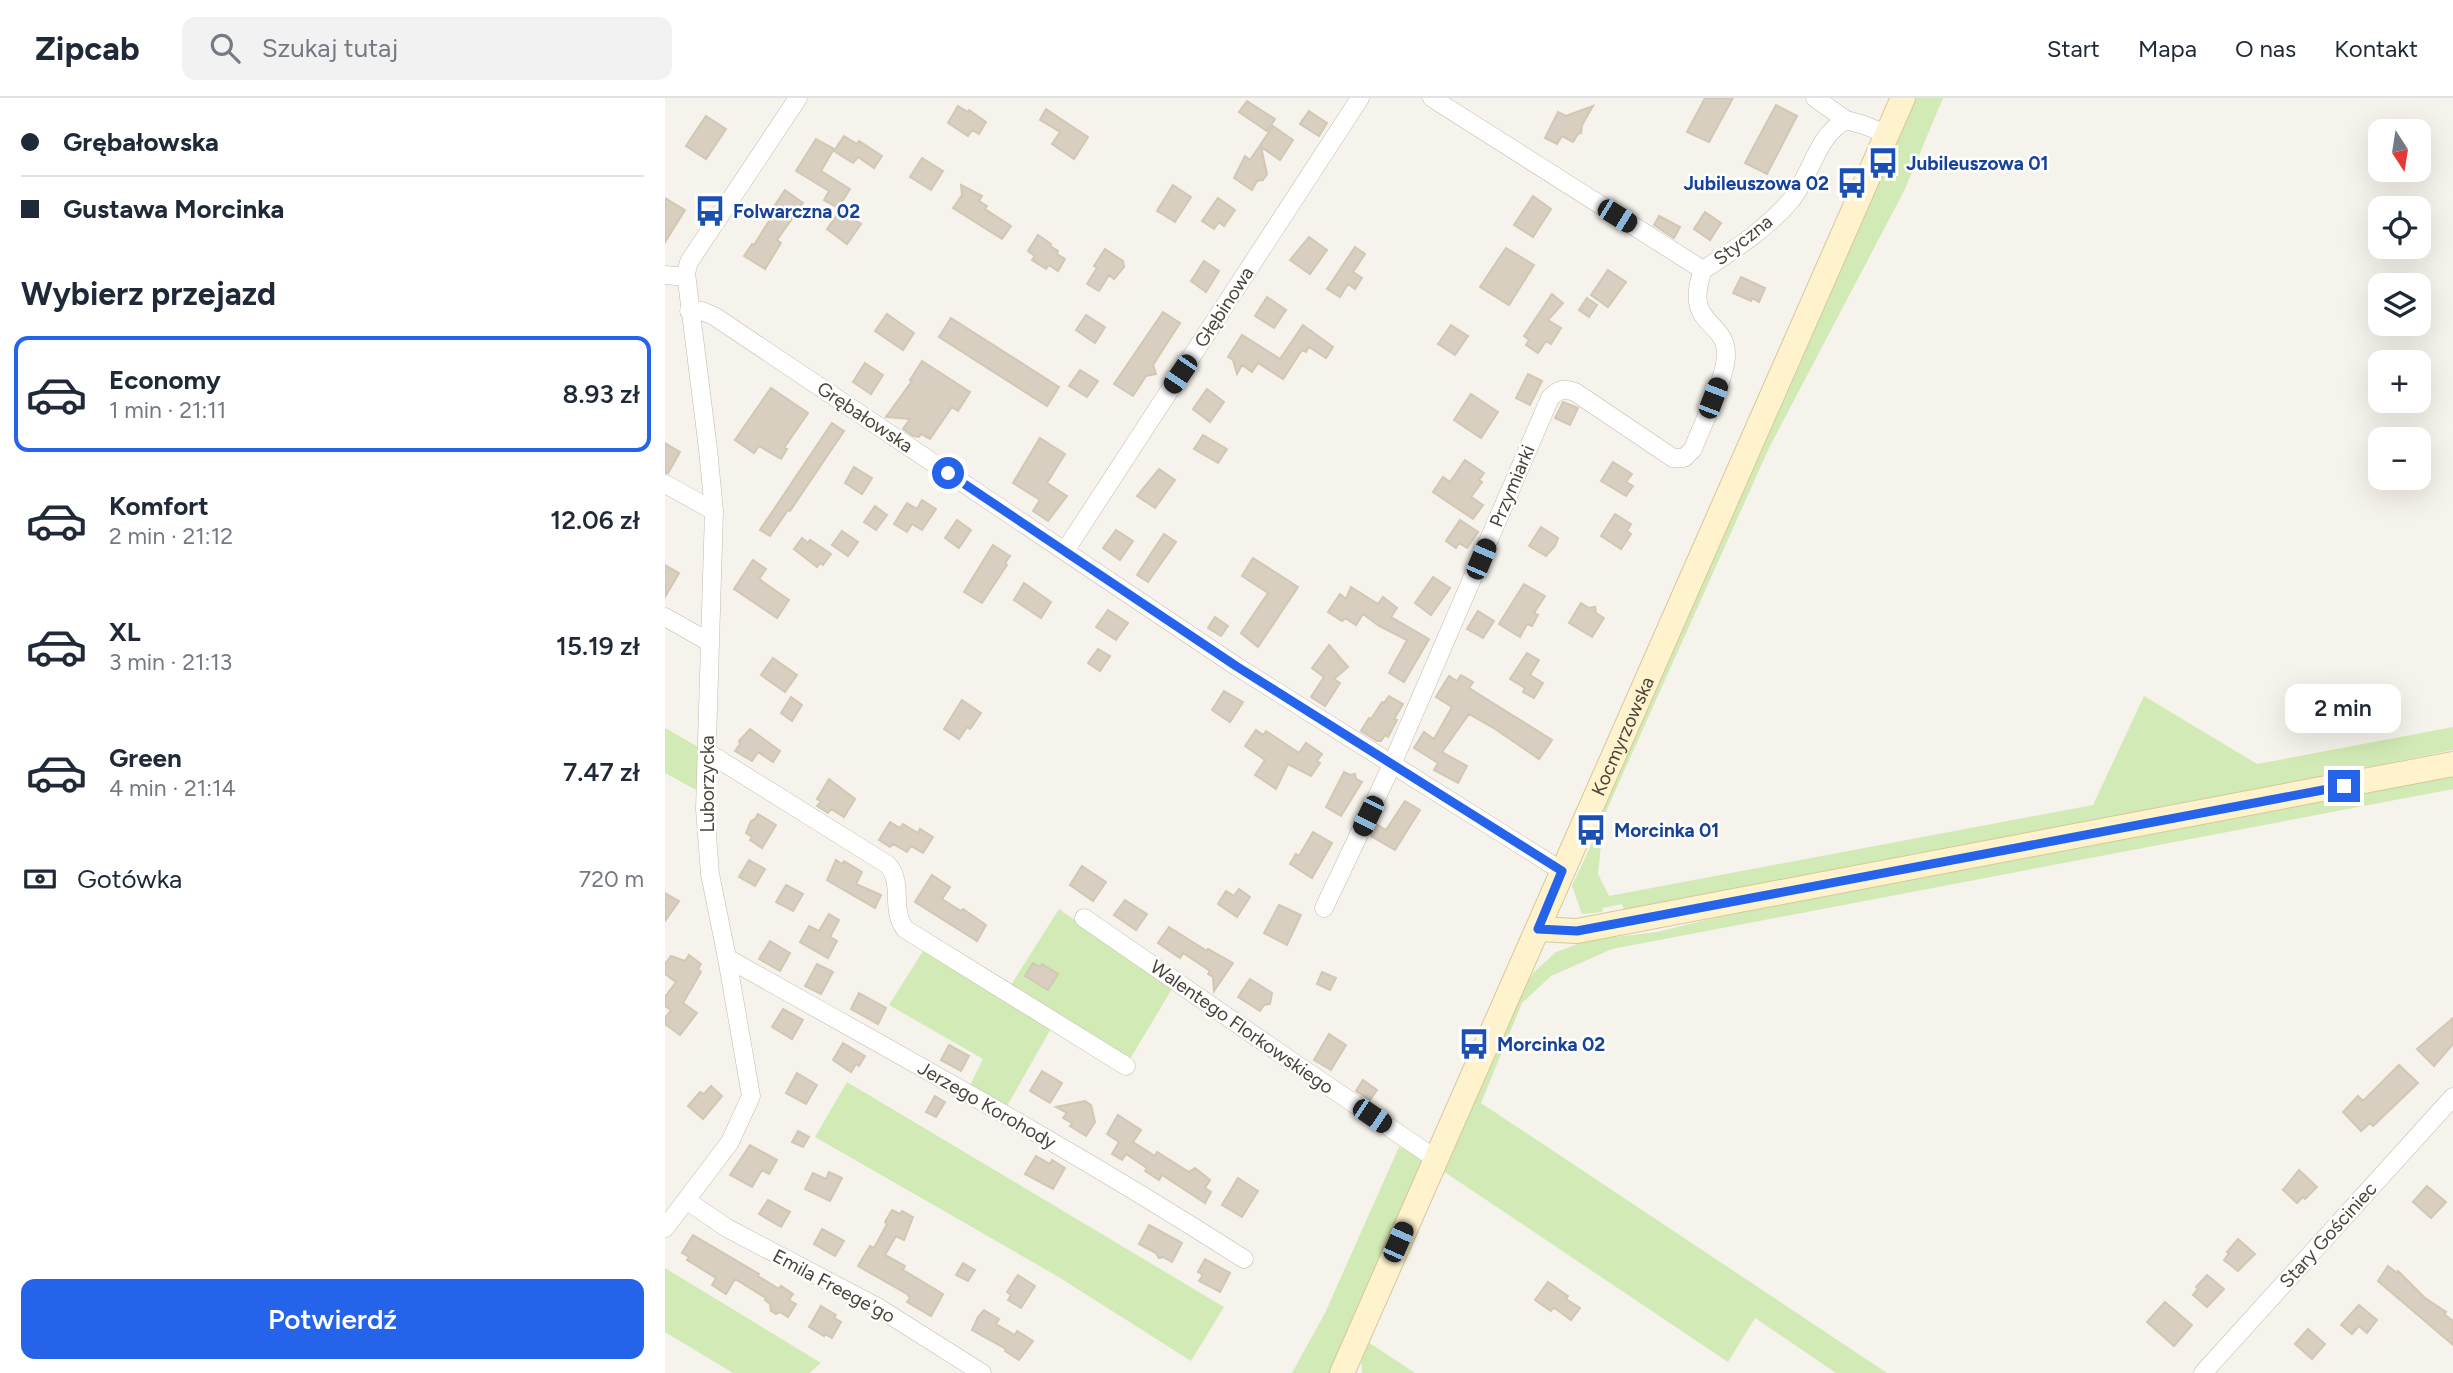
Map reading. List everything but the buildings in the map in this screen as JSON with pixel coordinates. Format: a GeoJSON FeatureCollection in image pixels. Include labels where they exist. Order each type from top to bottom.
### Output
{"type":"FeatureCollection","features":[{"type":"Feature","properties":{"kind":"main road","name":"Kocmyrzowska"},"geometry":{"type":"LineString","coordinates":[[1342,1373],[1902,98]]}},
{"type":"Feature","properties":{"kind":"main road"},"geometry":{"type":"LineString","coordinates":[[1538,929],[1577,931],[2453,764]]}},
{"type":"Feature","properties":{"kind":"street"},"geometry":{"type":"LineString","coordinates":[[689,310],[685,277],[689,262],[798,98]]}},
{"type":"Feature","properties":{"kind":"street","name":"Głębinowa"},"geometry":{"type":"LineString","coordinates":[[1065,551],[1360,98]]}},
{"type":"Feature","properties":{"kind":"street","name":"Styczna"},"geometry":{"type":"LineString","coordinates":[[1432,98],[1703,270],[1758,234],[1793,198],[1829,133],[1846,120]]}},
{"type":"Feature","properties":{"kind":"street"},"geometry":{"type":"LineString","coordinates":[[1815,98],[1846,120],[1886,134]]}},
{"type":"Feature","properties":{"kind":"street","name":"Przymiarki"},"geometry":{"type":"LineString","coordinates":[[1324,908],[1392,765],[1550,398],[1556,391],[1565,388],[1575,392],[1673,458],[1684,458],[1693,449],[1723,373],[1726,355],[1720,334],[1703,317],[1697,303],[1696,289],[1703,270]]}},
{"type":"Feature","properties":{"kind":"street"},"geometry":{"type":"LineString","coordinates":[[665,275],[685,277]]}},
{"type":"Feature","properties":{"kind":"street","name":"Grębałowska"},"geometry":{"type":"LineString","coordinates":[[689,310],[714,316],[1236,666],[1562,871]]}},
{"type":"Feature","properties":{"kind":"street","name":"Luborzycka"},"geometry":{"type":"LineString","coordinates":[[665,1228],[730,1142],[751,1096],[709,874],[705,808],[713,512],[708,449],[689,310]]}},
{"type":"Feature","properties":{"kind":"street"},"geometry":{"type":"LineString","coordinates":[[665,484],[713,512]]}},
{"type":"Feature","properties":{"kind":"street"},"geometry":{"type":"LineString","coordinates":[[665,617],[709,642]]}},
{"type":"Feature","properties":{"kind":"street"},"geometry":{"type":"LineString","coordinates":[[707,752],[888,864],[896,880],[898,914],[905,929],[1126,1066]]}},
{"type":"Feature","properties":{"kind":"street","name":"Walentego Florkowskiego"},"geometry":{"type":"LineString","coordinates":[[1084,918],[1436,1159]]}},
{"type":"Feature","properties":{"kind":"street","name":"Jerzego Korohody"},"geometry":{"type":"LineString","coordinates":[[727,958],[967,1093],[1184,1220],[1244,1259]]}},
{"type":"Feature","properties":{"kind":"street","name":"Stary Gościniec"},"geometry":{"type":"LineString","coordinates":[[2203,1373],[2453,1097]]}},
{"type":"Feature","properties":{"kind":"street","name":"Emila Freege'go"},"geometry":{"type":"LineString","coordinates":[[686,1200],[727,1228],[879,1308],[982,1373]]}},
{"type":"Feature","properties":{"kind":"green space"},"geometry":{"type":"Polygon","coordinates":[[[1912,98],[1943,98],[1904,191],[1769,448],[1604,817],[1602,814],[1912,98]]]}},
{"type":"Feature","properties":{"kind":"green space"},"geometry":{"type":"Polygon","coordinates":[[[2144,696],[2257,764],[2453,727],[2453,750],[2082,825],[1624,911],[1622,904],[1603,908],[1602,912],[1582,914],[1572,886],[1604,817],[1598,874],[1609,896],[2093,805],[2144,696]]]}},
{"type":"Feature","properties":{"kind":"green space"},"geometry":{"type":"Polygon","coordinates":[[[665,728],[700,748],[698,791],[665,773],[665,728]]]}},
{"type":"Feature","properties":{"kind":"green space"},"geometry":{"type":"Polygon","coordinates":[[[2453,773],[2453,789],[1612,949],[1551,976],[1522,1003],[1481,1103],[1887,1373],[1836,1373],[1755,1318],[1728,1362],[1443,1171],[1513,1008],[1533,973],[1556,952],[1589,940],[1657,932],[1772,904],[2453,773]]]}},
{"type":"Feature","properties":{"kind":"green space"},"geometry":{"type":"Polygon","coordinates":[[[1059,909],[1172,989],[1130,1059],[1011,985],[1059,909]]]}},
{"type":"Feature","properties":{"kind":"green space"},"geometry":{"type":"Polygon","coordinates":[[[923,951],[1053,1025],[1006,1108],[969,1087],[983,1059],[889,1005],[923,951]]]}},
{"type":"Feature","properties":{"kind":"green space"},"geometry":{"type":"Polygon","coordinates":[[[847,1082],[1224,1307],[1191,1361],[1057,1276],[815,1137],[847,1082]]]}},
{"type":"Feature","properties":{"kind":"green space"},"geometry":{"type":"Polygon","coordinates":[[[1399,1147],[1424,1157],[1330,1373],[1292,1373],[1325,1313],[1399,1147]]]}},
{"type":"Feature","properties":{"kind":"green space"},"geometry":{"type":"Polygon","coordinates":[[[665,1268],[821,1363],[809,1373],[733,1373],[665,1332],[665,1268]]]}},
{"type":"Feature","properties":{"kind":"green space"},"geometry":{"type":"Polygon","coordinates":[[[1368,1342],[1415,1373],[1362,1373],[1361,1357],[1368,1342]]]}},
{"type":"Feature","properties":{"kind":"place","name":"Jubileuszowa 01"},"geometry":{"type":"Point","coordinates":[1883,163]}},
{"type":"Feature","properties":{"kind":"place","name":"Jubileuszowa 02"},"geometry":{"type":"Point","coordinates":[1852,183]}},
{"type":"Feature","properties":{"kind":"place","name":"Folwarczna 02"},"geometry":{"type":"Point","coordinates":[710,211]}},
{"type":"Feature","properties":{"kind":"place","name":"Morcinka 01"},"geometry":{"type":"Point","coordinates":[1591,830]}},
{"type":"Feature","properties":{"kind":"place","name":"Morcinka 02"},"geometry":{"type":"Point","coordinates":[1474,1044]}},
{"type":"Feature","properties":{"kind":"route"},"geometry":{"type":"LineString","coordinates":[[948,473],[1236,666],[1562,871],[1538,929],[1577,931],[2344,786]]}}]}
